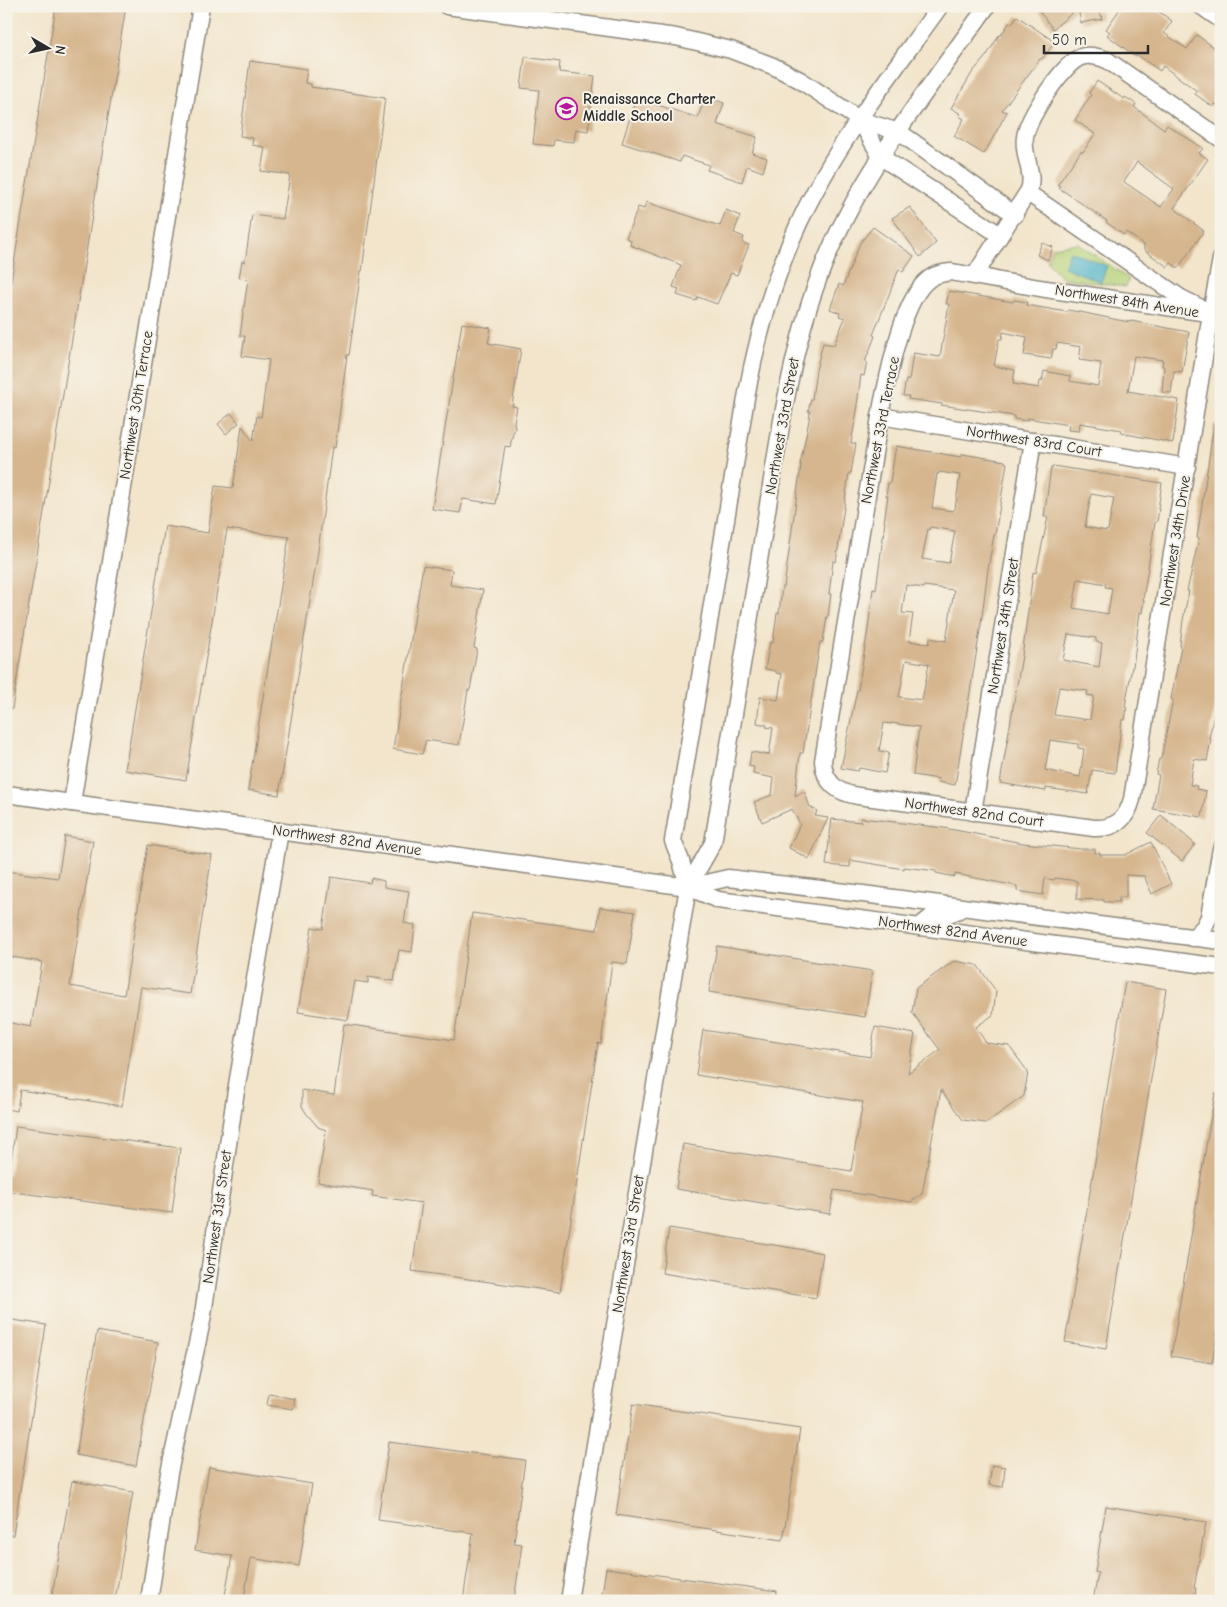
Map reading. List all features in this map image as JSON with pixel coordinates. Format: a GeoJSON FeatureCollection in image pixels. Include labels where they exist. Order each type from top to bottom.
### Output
{"type":"FeatureCollection","features":[{"type":"Feature","properties":{"kind":"street","name":"Northwest 30th Terrace"},"geometry":{"type":"LineString","coordinates":[[72,803],[201,6]]}},
{"type":"Feature","properties":{"kind":"street"},"geometry":{"type":"LineString","coordinates":[[446,6],[676,36],[748,55],[800,80],[860,120],[899,132],[1015,215]]}},
{"type":"Feature","properties":{"kind":"street","name":"Northwest 33rd Street"},"geometry":{"type":"LineString","coordinates":[[688,887],[673,841],[755,353],[771,293],[799,222],[825,174],[860,120],[940,6]]}},
{"type":"Feature","properties":{"kind":"street","name":"Northwest 33rd Street"},"geometry":{"type":"LineString","coordinates":[[569,1601],[688,887],[713,843],[781,426],[799,337],[809,304],[832,245],[858,194],[881,157],[987,6]]}},
{"type":"Feature","properties":{"kind":"street"},"geometry":{"type":"LineString","coordinates":[[1201,6],[1221,20]]}},
{"type":"Feature","properties":{"kind":"street"},"geometry":{"type":"LineString","coordinates":[[975,276],[1028,193],[1031,176],[1024,141],[1026,131],[1031,117],[1070,63],[1081,57],[1094,56],[1107,60],[1221,139]]}},
{"type":"Feature","properties":{"kind":"street"},"geometry":{"type":"LineString","coordinates":[[860,120],[881,157],[1000,236]]}},
{"type":"Feature","properties":{"kind":"street","name":"Northwest 84th Avenue"},"geometry":{"type":"LineString","coordinates":[[1028,193],[1181,298],[1216,314]]}},
{"type":"Feature","properties":{"kind":"street","name":"Northwest 34th Drive"},"geometry":{"type":"LineString","coordinates":[[1121,820],[1128,812],[1132,799],[1187,467],[1216,314],[1221,258]]}},
{"type":"Feature","properties":{"kind":"street","name":"Northwest 33rd Terrace"},"geometry":{"type":"LineString","coordinates":[[830,783],[825,773],[823,761],[889,370],[908,309],[921,286],[930,278],[940,274],[951,272],[975,276]]}},
{"type":"Feature","properties":{"kind":"street","name":"Northwest 84th Avenue"},"geometry":{"type":"LineString","coordinates":[[975,276],[1216,314]]}},
{"type":"Feature","properties":{"kind":"street","name":"Northwest 83rd Court"},"geometry":{"type":"LineString","coordinates":[[880,416],[1187,467]]}},
{"type":"Feature","properties":{"kind":"street","name":"Northwest 34th Street"},"geometry":{"type":"LineString","coordinates":[[973,812],[1033,441]]}},
{"type":"Feature","properties":{"kind":"street","name":"Northwest 82nd Court"},"geometry":{"type":"LineString","coordinates":[[830,783],[838,790],[849,795],[1094,828],[1111,826],[1121,820]]}},
{"type":"Feature","properties":{"kind":"street","name":"Northwest 82nd Avenue"},"geometry":{"type":"LineString","coordinates":[[6,794],[688,887],[718,900],[1221,967]]}},
{"type":"Feature","properties":{"kind":"street","name":"Northwest 31st Street"},"geometry":{"type":"LineString","coordinates":[[149,1601],[169,1473],[202,1321],[237,1087],[280,831]]}},
{"type":"Feature","properties":{"kind":"street"},"geometry":{"type":"LineString","coordinates":[[1193,938],[1207,923],[1221,849]]}},
{"type":"Feature","properties":{"kind":"street","name":"Northwest 82nd Avenue"},"geometry":{"type":"LineString","coordinates":[[688,887],[728,878],[965,907],[1221,942]]}},
{"type":"Feature","properties":{"kind":"street"},"geometry":{"type":"LineString","coordinates":[[919,927],[934,915],[946,915],[965,907]]}},
{"type":"Feature","properties":{"kind":"green space"},"geometry":{"type":"Polygon","coordinates":[[[1078,243],[1129,279],[1126,287],[1063,278],[1047,262],[1053,247],[1078,243]]]}},
{"type":"Feature","properties":{"kind":"water"},"geometry":{"type":"Polygon","coordinates":[[[1070,251],[1107,266],[1101,282],[1064,267],[1070,251]]]}},
{"type":"Feature","properties":{"kind":"building"},"geometry":{"type":"Polygon","coordinates":[[[56,6],[126,6],[12,709],[6,708],[6,312],[56,6]]]}},
{"type":"Feature","properties":{"kind":"building"},"geometry":{"type":"Polygon","coordinates":[[[1035,6],[1099,6],[1102,19],[1081,23],[1078,8],[1053,29],[1035,6]]]}},
{"type":"Feature","properties":{"kind":"building"},"geometry":{"type":"Polygon","coordinates":[[[1122,6],[1151,6],[1172,21],[1164,33],[1187,49],[1197,35],[1219,51],[1215,57],[1221,60],[1221,108],[1215,104],[1213,107],[1195,94],[1197,91],[1163,66],[1160,71],[1137,55],[1136,57],[1107,35],[1110,32],[1106,29],[1122,6]]]}},
{"type":"Feature","properties":{"kind":"building"},"geometry":{"type":"Polygon","coordinates":[[[1017,16],[1054,43],[1002,110],[1007,112],[984,154],[954,136],[964,119],[959,116],[961,114],[951,108],[972,73],[987,55],[999,35],[1010,22],[1012,24],[1017,16]]]}},
{"type":"Feature","properties":{"kind":"building"},"geometry":{"type":"Polygon","coordinates":[[[525,57],[560,62],[559,72],[595,76],[588,131],[576,129],[574,142],[554,140],[553,146],[533,144],[539,90],[521,88],[525,57]]]}},
{"type":"Feature","properties":{"kind":"building"},"geometry":{"type":"Polygon","coordinates":[[[250,61],[307,69],[305,83],[311,84],[311,87],[385,98],[362,271],[349,355],[347,355],[335,448],[332,447],[318,551],[279,795],[248,790],[289,537],[227,529],[186,780],[125,770],[165,526],[208,533],[215,486],[233,488],[242,426],[253,441],[257,416],[261,417],[269,360],[242,356],[245,336],[240,336],[248,279],[239,278],[242,261],[245,262],[252,215],[283,219],[290,175],[261,171],[265,147],[252,145],[253,138],[240,136],[250,61]]]}},
{"type":"Feature","properties":{"kind":"building"},"geometry":{"type":"Polygon","coordinates":[[[1097,81],[1124,99],[1125,97],[1136,104],[1134,107],[1164,129],[1167,125],[1203,148],[1199,153],[1208,159],[1174,208],[1204,231],[1178,268],[1171,263],[1168,267],[1144,250],[1144,245],[1126,232],[1124,235],[1059,188],[1058,184],[1095,134],[1075,120],[1091,95],[1089,93],[1097,81]],[[1137,162],[1124,182],[1161,207],[1174,189],[1137,162]]]}},
{"type":"Feature","properties":{"kind":"building"},"geometry":{"type":"Polygon","coordinates":[[[705,96],[724,103],[717,124],[757,137],[752,153],[767,158],[763,172],[747,166],[742,182],[707,170],[709,165],[682,156],[680,162],[622,143],[636,98],[698,118],[705,96]]]}},
{"type":"Feature","properties":{"kind":"building"},"geometry":{"type":"Polygon","coordinates":[[[646,202],[720,226],[726,210],[740,216],[734,233],[744,237],[742,243],[749,245],[737,275],[731,273],[717,304],[698,297],[696,301],[677,295],[679,289],[673,287],[681,265],[630,245],[631,240],[626,238],[638,207],[644,209],[646,202]]]}},
{"type":"Feature","properties":{"kind":"building"},"geometry":{"type":"Polygon","coordinates":[[[910,207],[936,243],[920,257],[892,218],[910,207]]]}},
{"type":"Feature","properties":{"kind":"building"},"geometry":{"type":"Polygon","coordinates":[[[873,227],[914,256],[903,272],[899,269],[873,335],[875,336],[865,362],[867,362],[864,376],[861,375],[851,443],[856,444],[851,473],[849,473],[836,562],[833,561],[828,616],[823,642],[820,642],[803,753],[800,753],[795,796],[804,791],[810,807],[817,811],[815,816],[828,818],[809,859],[789,848],[800,824],[792,809],[762,822],[754,802],[772,795],[774,778],[753,774],[754,767],[749,766],[751,752],[769,755],[773,728],[757,723],[760,697],[778,700],[782,674],[765,669],[770,642],[773,643],[782,587],[784,587],[800,465],[816,370],[823,343],[834,345],[845,318],[839,316],[840,313],[830,309],[839,284],[843,286],[860,243],[873,227]]]}},
{"type":"Feature","properties":{"kind":"building"},"geometry":{"type":"Polygon","coordinates":[[[1042,243],[1053,247],[1048,260],[1037,255],[1042,243]]]}},
{"type":"Feature","properties":{"kind":"building"},"geometry":{"type":"Polygon","coordinates":[[[949,291],[1013,302],[1014,300],[1027,302],[1026,305],[1067,312],[1068,310],[1189,332],[1182,372],[1174,371],[1171,393],[1162,392],[1163,360],[1134,356],[1128,391],[1179,400],[1173,443],[1121,433],[1122,430],[1080,423],[1079,431],[1068,430],[1069,425],[1027,418],[1027,421],[1014,419],[1014,416],[941,405],[908,399],[909,396],[903,396],[906,380],[909,380],[913,353],[940,357],[949,304],[946,304],[949,291]],[[1003,332],[1002,339],[999,339],[994,366],[1015,370],[1013,384],[1039,388],[1044,371],[1070,376],[1070,381],[1098,386],[1101,363],[1079,360],[1081,347],[1057,343],[1056,349],[1053,349],[1051,359],[1024,355],[1027,337],[1003,332]]]}},
{"type":"Feature","properties":{"kind":"building"},"geometry":{"type":"Polygon","coordinates":[[[462,323],[491,328],[488,343],[521,349],[512,406],[517,407],[514,422],[515,429],[510,447],[505,446],[496,504],[463,499],[460,513],[432,509],[462,323]]]}},
{"type":"Feature","properties":{"kind":"building"},"geometry":{"type":"Polygon","coordinates":[[[231,413],[239,423],[226,434],[218,424],[231,413]]]}},
{"type":"Feature","properties":{"kind":"building"},"geometry":{"type":"Polygon","coordinates":[[[1214,424],[1221,424],[1221,667],[1217,686],[1220,686],[1209,738],[1211,739],[1207,761],[1194,759],[1190,785],[1197,786],[1196,789],[1206,791],[1202,817],[1153,809],[1159,775],[1156,774],[1159,759],[1161,759],[1173,700],[1171,699],[1181,647],[1183,620],[1189,591],[1187,591],[1199,538],[1197,538],[1214,424]]]}},
{"type":"Feature","properties":{"kind":"building"},"geometry":{"type":"Polygon","coordinates":[[[896,446],[961,457],[962,454],[1005,461],[1007,463],[988,569],[955,785],[938,782],[939,779],[913,775],[919,727],[884,723],[879,751],[889,752],[885,773],[859,768],[858,771],[841,768],[858,690],[873,589],[876,590],[888,496],[886,496],[888,483],[890,483],[896,446]],[[939,472],[937,474],[932,508],[953,511],[955,509],[960,475],[939,472]],[[930,527],[928,529],[922,559],[949,563],[955,531],[930,527]],[[906,585],[902,613],[913,614],[909,641],[929,644],[930,638],[946,641],[954,590],[906,585]],[[906,660],[899,697],[922,700],[929,664],[906,660]]]}},
{"type":"Feature","properties":{"kind":"building"},"geometry":{"type":"Polygon","coordinates":[[[1053,466],[1162,483],[1125,707],[1127,708],[1125,720],[1122,720],[1115,773],[1092,770],[1088,794],[1046,788],[1046,791],[1000,783],[1023,650],[1033,572],[1036,573],[1048,517],[1044,517],[1051,468],[1053,466]],[[1091,494],[1085,527],[1108,530],[1114,498],[1091,494]],[[1078,579],[1073,608],[1108,614],[1112,588],[1105,587],[1106,584],[1078,579]],[[1068,634],[1063,660],[1099,667],[1102,643],[1096,642],[1096,638],[1068,634]],[[1059,687],[1054,715],[1090,720],[1094,696],[1087,695],[1088,691],[1059,687]],[[1050,740],[1045,770],[1080,777],[1084,749],[1078,748],[1078,744],[1050,740]]]}},
{"type":"Feature","properties":{"kind":"building"},"geometry":{"type":"Polygon","coordinates":[[[423,566],[452,570],[450,585],[483,590],[474,648],[477,649],[459,745],[426,740],[422,754],[393,749],[423,566]]]}},
{"type":"Feature","properties":{"kind":"building"},"geometry":{"type":"Polygon","coordinates":[[[1161,815],[1195,844],[1182,861],[1147,833],[1161,815]]]}},
{"type":"Feature","properties":{"kind":"building"},"geometry":{"type":"Polygon","coordinates":[[[861,818],[944,828],[1023,843],[1095,849],[1095,853],[1100,853],[1100,855],[1125,855],[1151,842],[1171,884],[1152,894],[1144,876],[1126,875],[1126,897],[1119,897],[1119,902],[1104,902],[1104,900],[1077,899],[1077,881],[1055,878],[1054,880],[1045,878],[1043,895],[1017,891],[1017,886],[955,874],[955,877],[936,873],[936,871],[904,867],[904,869],[850,860],[850,867],[826,865],[832,819],[861,822],[861,818]]]}},
{"type":"Feature","properties":{"kind":"building"},"geometry":{"type":"Polygon","coordinates":[[[65,836],[93,841],[70,986],[124,995],[148,845],[212,855],[190,994],[141,987],[122,1106],[20,1090],[17,1111],[6,1109],[6,1022],[31,1027],[42,962],[6,956],[6,871],[58,878],[65,836]]]}},
{"type":"Feature","properties":{"kind":"building"},"geometry":{"type":"Polygon","coordinates":[[[331,877],[370,883],[371,878],[384,881],[384,887],[409,891],[404,923],[415,925],[412,952],[399,950],[394,981],[368,977],[368,983],[355,981],[348,1020],[298,1012],[312,927],[323,929],[331,877]]]}},
{"type":"Feature","properties":{"kind":"building"},"geometry":{"type":"Polygon","coordinates":[[[600,907],[635,912],[627,964],[612,962],[601,1044],[598,1043],[560,1292],[412,1271],[422,1203],[372,1196],[373,1191],[318,1182],[326,1130],[318,1127],[306,1113],[302,1106],[302,1090],[334,1095],[344,1024],[454,1040],[472,913],[597,930],[600,907]]]}},
{"type":"Feature","properties":{"kind":"building"},"geometry":{"type":"Polygon","coordinates":[[[717,946],[872,971],[865,1017],[709,992],[717,946]]]}},
{"type":"Feature","properties":{"kind":"building"},"geometry":{"type":"Polygon","coordinates":[[[954,961],[977,965],[996,991],[993,1015],[976,1027],[986,1043],[1009,1046],[1028,1072],[1024,1096],[986,1123],[963,1120],[941,1090],[922,1194],[911,1202],[834,1190],[830,1214],[676,1189],[683,1144],[851,1171],[863,1102],[696,1075],[703,1030],[870,1057],[875,1027],[915,1034],[908,1073],[940,1050],[912,1012],[916,988],[954,961]]]}},
{"type":"Feature","properties":{"kind":"building"},"geometry":{"type":"Polygon","coordinates":[[[1125,982],[1166,989],[1106,1349],[1065,1342],[1125,982]]]}},
{"type":"Feature","properties":{"kind":"building"},"geometry":{"type":"Polygon","coordinates":[[[1215,1093],[1221,1093],[1221,1312],[1212,1363],[1171,1356],[1215,1093]]]}},
{"type":"Feature","properties":{"kind":"building"},"geometry":{"type":"Polygon","coordinates":[[[16,1126],[180,1148],[172,1213],[6,1191],[6,1174],[9,1175],[16,1126]]]}},
{"type":"Feature","properties":{"kind":"building"},"geometry":{"type":"Polygon","coordinates":[[[669,1228],[823,1253],[816,1298],[662,1273],[669,1228]]]}},
{"type":"Feature","properties":{"kind":"building"},"geometry":{"type":"Polygon","coordinates":[[[6,1319],[46,1325],[13,1535],[6,1535],[6,1319]]]}},
{"type":"Feature","properties":{"kind":"building"},"geometry":{"type":"Polygon","coordinates":[[[97,1331],[158,1342],[136,1466],[76,1455],[97,1331]]]}},
{"type":"Feature","properties":{"kind":"building"},"geometry":{"type":"Polygon","coordinates":[[[269,1394],[295,1399],[293,1409],[267,1405],[269,1394]]]}},
{"type":"Feature","properties":{"kind":"building"},"geometry":{"type":"Polygon","coordinates":[[[633,1404],[800,1429],[783,1540],[616,1515],[633,1404]]]}},
{"type":"Feature","properties":{"kind":"building"},"geometry":{"type":"Polygon","coordinates":[[[389,1442],[525,1460],[514,1543],[522,1544],[514,1601],[463,1601],[473,1533],[378,1520],[389,1442]]]}},
{"type":"Feature","properties":{"kind":"building"},"geometry":{"type":"Polygon","coordinates":[[[992,1465],[1005,1467],[1003,1487],[989,1485],[992,1465]]]}},
{"type":"Feature","properties":{"kind":"building"},"geometry":{"type":"Polygon","coordinates":[[[209,1467],[312,1484],[299,1566],[251,1558],[244,1598],[225,1595],[232,1556],[195,1550],[209,1467]]]}},
{"type":"Feature","properties":{"kind":"building"},"geometry":{"type":"Polygon","coordinates":[[[72,1481],[133,1492],[115,1601],[51,1601],[72,1481]]]}},
{"type":"Feature","properties":{"kind":"building"},"geometry":{"type":"Polygon","coordinates":[[[1106,1506],[1206,1522],[1194,1588],[1196,1588],[1194,1601],[1093,1601],[1098,1573],[1095,1572],[1106,1506]]]}},
{"type":"Feature","properties":{"kind":"building"},"geometry":{"type":"Polygon","coordinates":[[[606,1568],[777,1591],[776,1601],[601,1601],[606,1568]]]}},
{"type":"Feature","properties":{"kind":"place","name":"Renaissance Charter Middle School"},"geometry":{"type":"Point","coordinates":[567,108]}}]}
